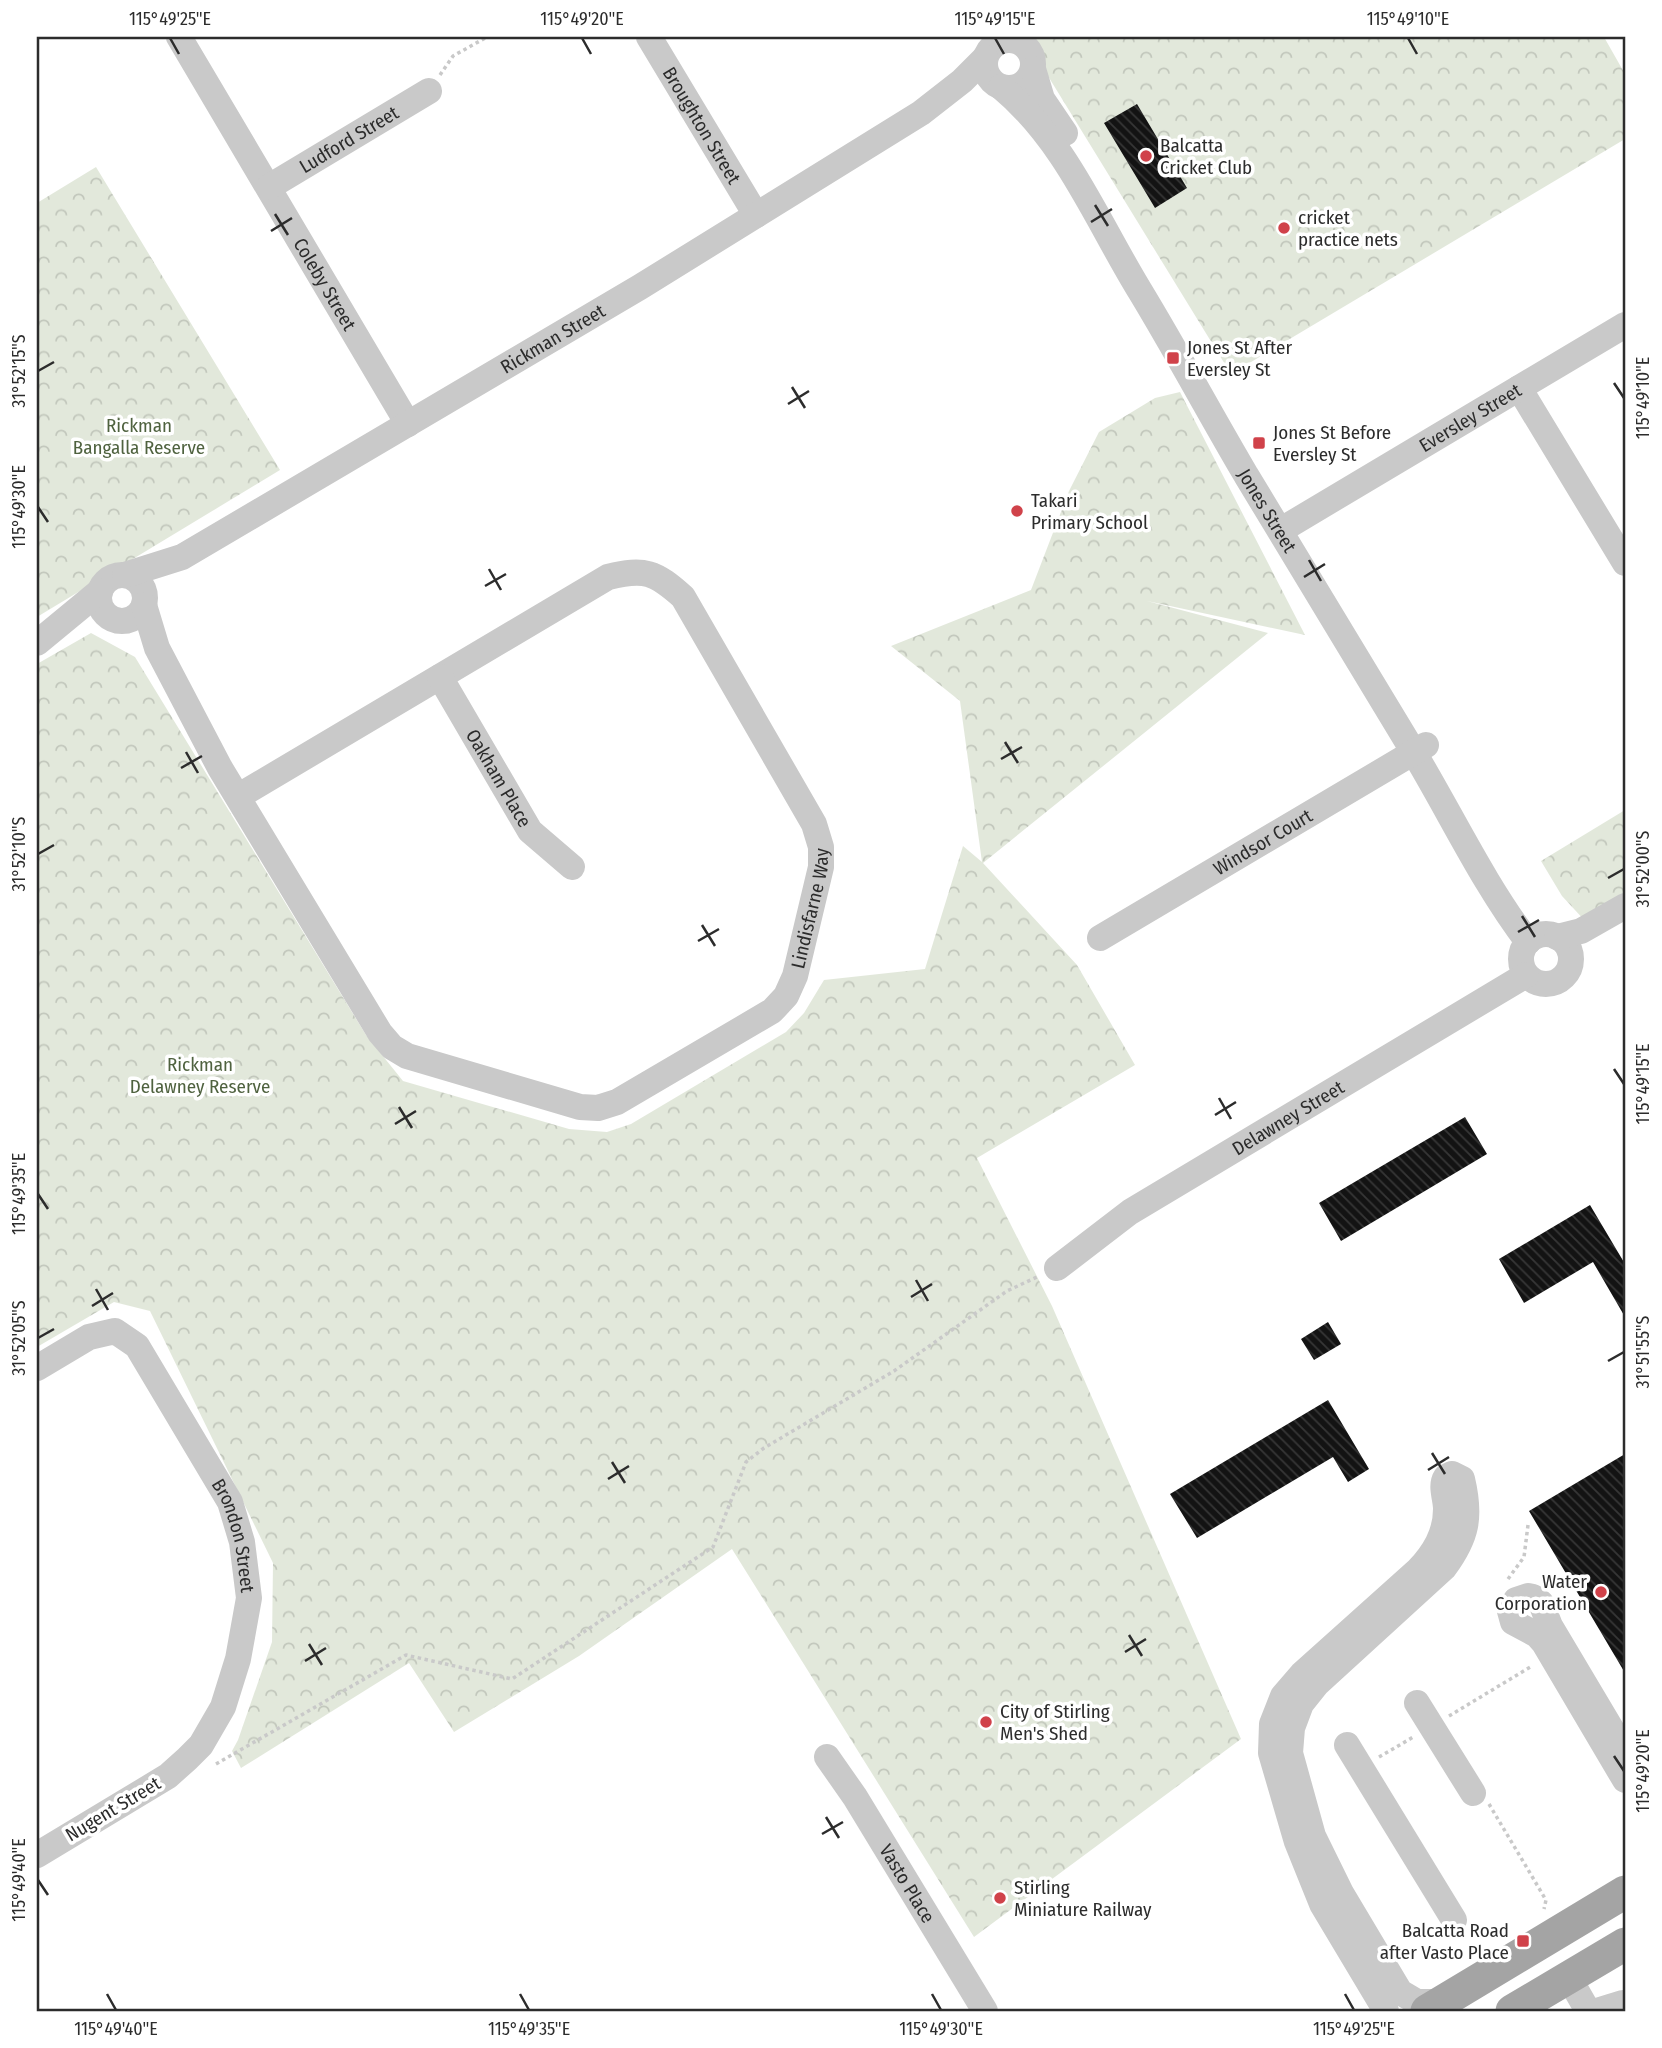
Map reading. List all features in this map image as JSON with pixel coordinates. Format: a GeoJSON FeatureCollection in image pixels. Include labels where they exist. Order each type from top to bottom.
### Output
{"type":"FeatureCollection","features":[{"type":"Feature","properties":{"kind":"main road"},"geometry":{"type":"LineString","coordinates":[[1434,2007],[1623,1892]]}},
{"type":"Feature","properties":{"kind":"main road"},"geometry":{"type":"LineString","coordinates":[[1515,2011],[1625,1944]]}},
{"type":"Feature","properties":{"kind":"street","name":"Coleby Street"},"geometry":{"type":"LineString","coordinates":[[179,37],[408,424]]}},
{"type":"Feature","properties":{"kind":"street","name":"Broughton Street"},"geometry":{"type":"LineString","coordinates":[[649,37],[756,215]]}},
{"type":"Feature","properties":{"kind":"street","name":"Jones Street"},"geometry":{"type":"LineString","coordinates":[[1287,526],[1245,474],[1069,165],[1031,115],[996,56],[1021,42],[1028,49],[1042,99],[1094,178],[1189,342],[1287,526],[1420,749],[1482,871],[1543,938],[1568,947],[1571,955],[1569,970]]}},
{"type":"Feature","properties":{"kind":"street","name":"Rickman Street"},"geometry":{"type":"LineString","coordinates":[[125,575],[181,557],[640,287],[921,113],[996,56],[1017,87],[1024,83],[1033,69]]}},
{"type":"Feature","properties":{"kind":"street","name":"Ludford Street"},"geometry":{"type":"LineString","coordinates":[[269,187],[429,90]]}},
{"type":"Feature","properties":{"kind":"street","name":"Eversley Street"},"geometry":{"type":"LineString","coordinates":[[1287,526],[1625,325]]}},
{"type":"Feature","properties":{"kind":"street"},"geometry":{"type":"LineString","coordinates":[[1519,388],[1625,563]]}},
{"type":"Feature","properties":{"kind":"street","name":"Rickman Street"},"geometry":{"type":"LineString","coordinates":[[145,601],[158,579],[181,557]]}},
{"type":"Feature","properties":{"kind":"street","name":"Lindisfarne Way"},"geometry":{"type":"LineString","coordinates":[[145,601],[157,648],[220,768],[380,1033],[392,1047],[407,1056],[580,1107],[598,1108],[617,1102],[772,1011],[786,996],[795,976],[821,867],[821,847],[814,824],[683,597],[661,577],[632,571],[608,577],[239,796]]}},
{"type":"Feature","properties":{"kind":"street"},"geometry":{"type":"LineString","coordinates":[[125,575],[139,582],[145,601],[135,618],[115,620],[39,641],[100,591],[109,578],[125,575]]}},
{"type":"Feature","properties":{"kind":"street"},"geometry":{"type":"LineString","coordinates":[[100,591],[100,607],[115,620]]}},
{"type":"Feature","properties":{"kind":"street","name":"Lindisfarne Way"},"geometry":{"type":"LineString","coordinates":[[115,620],[157,648]]}},
{"type":"Feature","properties":{"kind":"street","name":"Oakham Place"},"geometry":{"type":"LineString","coordinates":[[440,677],[530,831],[572,867]]}},
{"type":"Feature","properties":{"kind":"street","name":"Windsor Court"},"geometry":{"type":"LineString","coordinates":[[1100,937],[1420,749]]}},
{"type":"Feature","properties":{"kind":"street"},"geometry":{"type":"LineString","coordinates":[[1625,906],[1581,931],[1543,938],[1521,954],[1526,975],[1538,983],[1547,984],[1563,978],[1588,948],[1625,922]]}},
{"type":"Feature","properties":{"kind":"street","name":"Delawney Street"},"geometry":{"type":"LineString","coordinates":[[1057,1268],[1130,1212],[1526,975]]}},
{"type":"Feature","properties":{"kind":"street","name":"Brondon Street"},"geometry":{"type":"LineString","coordinates":[[37,1368],[89,1337],[116,1331],[137,1346],[230,1502],[242,1542],[249,1598],[239,1658],[223,1707],[201,1745],[187,1759]]}},
{"type":"Feature","properties":{"kind":"street"},"geometry":{"type":"LineString","coordinates":[[1452,1474],[1462,1479],[1468,1502],[1466,1526],[1458,1549],[1444,1568],[1317,1684],[1301,1704],[1292,1728],[1290,1753],[1313,1836],[1390,2006],[1322,1904],[1297,1842],[1271,1754],[1272,1724],[1283,1696],[1302,1674],[1418,1570],[1433,1553],[1442,1533],[1446,1511],[1443,1483],[1446,1476],[1452,1474]]}},
{"type":"Feature","properties":{"kind":"street"},"geometry":{"type":"LineString","coordinates":[[1625,1752],[1550,1626],[1541,1603],[1533,1597],[1522,1596],[1512,1605],[1510,1611],[1513,1622],[1537,1635],[1551,1654],[1625,1780]]}},
{"type":"Feature","properties":{"kind":"street"},"geometry":{"type":"LineString","coordinates":[[1417,1703],[1480,1797]]}},
{"type":"Feature","properties":{"kind":"street"},"geometry":{"type":"LineString","coordinates":[[1347,1745],[1454,1920]]}},
{"type":"Feature","properties":{"kind":"street","name":"Vasto Place"},"geometry":{"type":"LineString","coordinates":[[827,1757],[855,1797],[985,2011]]}},
{"type":"Feature","properties":{"kind":"street","name":"Nugent Street"},"geometry":{"type":"LineString","coordinates":[[37,1855],[168,1776],[187,1759]]}},
{"type":"Feature","properties":{"kind":"street"},"geometry":{"type":"LineString","coordinates":[[1569,1978],[1588,2011]]}},
{"type":"Feature","properties":{"kind":"street"},"geometry":{"type":"LineString","coordinates":[[1390,2006],[1417,2002],[1434,2007]]}},
{"type":"Feature","properties":{"kind":"street"},"geometry":{"type":"LineString","coordinates":[[1597,2011],[1623,2003]]}},
{"type":"Feature","properties":{"kind":"path"},"geometry":{"type":"LineString","coordinates":[[429,90],[453,56],[487,37]]}},
{"type":"Feature","properties":{"kind":"path"},"geometry":{"type":"LineString","coordinates":[[216,1764],[406,1655],[512,1679],[713,1546],[746,1462],[764,1448],[894,1371],[1007,1291],[1057,1268]]}},
{"type":"Feature","properties":{"kind":"path"},"geometry":{"type":"LineString","coordinates":[[1509,1585],[1509,1576],[1524,1557],[1528,1525]]}},
{"type":"Feature","properties":{"kind":"path"},"geometry":{"type":"LineString","coordinates":[[1361,1768],[1551,1654]]}},
{"type":"Feature","properties":{"kind":"path"},"geometry":{"type":"LineString","coordinates":[[1480,1797],[1546,1900],[1547,1904],[1540,1915]]}},
{"type":"Feature","properties":{"kind":"green space"},"geometry":{"type":"Polygon","coordinates":[[[1024,37],[1604,37],[1625,74],[1625,139],[1231,374],[1024,37]]]}},
{"type":"Feature","properties":{"kind":"green space","name":"Rickman Bangalla Reserve"},"geometry":{"type":"Polygon","coordinates":[[[96,167],[280,470],[37,617],[37,203],[96,167]]]}},
{"type":"Feature","properties":{"kind":"green space","name":"Rickman Delawney Reserve"},"geometry":{"type":"Polygon","coordinates":[[[1180,392],[1305,635],[1147,601],[1268,633],[983,863],[1077,965],[1135,1065],[977,1158],[1052,1306],[1241,1739],[974,1937],[732,1549],[579,1656],[454,1732],[409,1663],[241,1768],[232,1751],[272,1642],[273,1563],[150,1311],[114,1302],[37,1347],[37,664],[91,633],[135,657],[366,1035],[403,1081],[569,1129],[607,1132],[631,1124],[786,1032],[804,1013],[824,980],[925,969],[963,846],[982,862],[960,701],[891,646],[1031,590],[1069,491],[1099,432],[1155,398],[1180,392]]]}},
{"type":"Feature","properties":{"kind":"green space"},"geometry":{"type":"Polygon","coordinates":[[[1625,810],[1625,900],[1587,923],[1562,896],[1541,861],[1625,810]]]}},
{"type":"Feature","properties":{"kind":"building","name":"Balcatta Cricket Club"},"geometry":{"type":"Polygon","coordinates":[[[1137,104],[1187,188],[1155,208],[1104,123],[1137,104]]]}},
{"type":"Feature","properties":{"kind":"building"},"geometry":{"type":"Polygon","coordinates":[[[1465,1117],[1487,1154],[1341,1241],[1319,1203],[1465,1117]]]}},
{"type":"Feature","properties":{"kind":"building"},"geometry":{"type":"Polygon","coordinates":[[[1590,1205],[1625,1264],[1625,1317],[1593,1262],[1524,1303],[1499,1259],[1590,1205]]]}},
{"type":"Feature","properties":{"kind":"building"},"geometry":{"type":"Polygon","coordinates":[[[1328,1322],[1341,1344],[1314,1360],[1301,1339],[1328,1322]]]}},
{"type":"Feature","properties":{"kind":"building"},"geometry":{"type":"Polygon","coordinates":[[[1328,1400],[1369,1469],[1348,1482],[1333,1457],[1197,1538],[1170,1494],[1328,1400]]]}},
{"type":"Feature","properties":{"kind":"building","name":"Water Corporation"},"geometry":{"type":"Polygon","coordinates":[[[1625,1454],[1625,1673],[1529,1511],[1625,1454]]]}},
{"type":"Feature","properties":{"kind":"place","name":"Balcatta Cricket Club"},"geometry":{"type":"Point","coordinates":[1146,156]}},
{"type":"Feature","properties":{"kind":"place","name":"cricket practice nets"},"geometry":{"type":"Point","coordinates":[1284,228]}},
{"type":"Feature","properties":{"kind":"place","name":"Jones St After Eversley St"},"geometry":{"type":"Point","coordinates":[1173,358]}},
{"type":"Feature","properties":{"kind":"place","name":"Jones St Before Eversley St"},"geometry":{"type":"Point","coordinates":[1259,443]}},
{"type":"Feature","properties":{"kind":"place","name":"Takari Primary School"},"geometry":{"type":"Point","coordinates":[1017,511]}},
{"type":"Feature","properties":{"kind":"place","name":"Water Corporation"},"geometry":{"type":"Point","coordinates":[1601,1592]}},
{"type":"Feature","properties":{"kind":"place","name":"City of Stirling Men's Shed"},"geometry":{"type":"Point","coordinates":[986,1722]}},
{"type":"Feature","properties":{"kind":"place","name":"Stirling Miniature Railway"},"geometry":{"type":"Point","coordinates":[1000,1898]}},
{"type":"Feature","properties":{"kind":"place","name":"Balcatta Road after Vasto Place"},"geometry":{"type":"Point","coordinates":[1523,1941]}}]}
